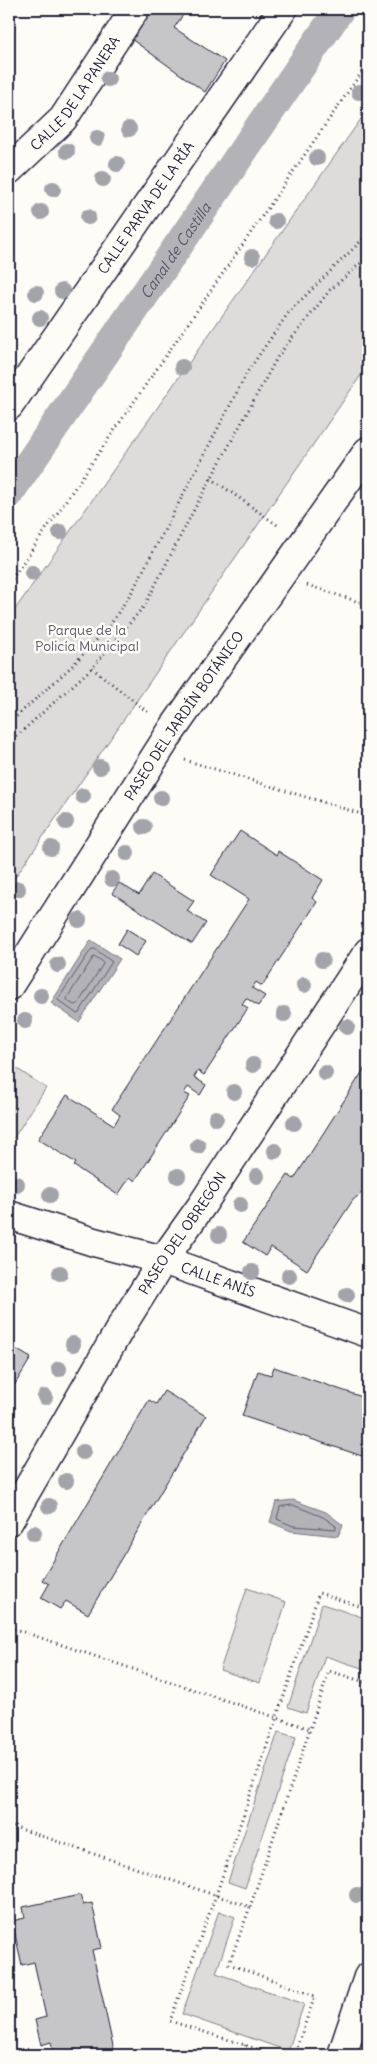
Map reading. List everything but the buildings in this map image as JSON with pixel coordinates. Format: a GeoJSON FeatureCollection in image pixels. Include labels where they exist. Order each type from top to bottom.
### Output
{"type":"FeatureCollection","features":[{"type":"Feature","properties":{"kind":"street","name":"CALLE DE LA PANERA"},"geometry":{"type":"LineString","coordinates":[[9,170],[63,119],[135,9]]}},
{"type":"Feature","properties":{"kind":"street","name":"CALLE PARVA DE LA RÍA"},"geometry":{"type":"LineString","coordinates":[[9,406],[283,9]]}},
{"type":"Feature","properties":{"kind":"street","name":"PASEO DEL JARDÍN BOTÁNICO"},"geometry":{"type":"LineString","coordinates":[[9,986],[165,741],[368,451]]}},
{"type":"Feature","properties":{"kind":"street","name":"PASEO DEL OBREGÓN"},"geometry":{"type":"LineString","coordinates":[[9,1521],[121,1327],[163,1260],[202,1205],[368,952]]}},
{"type":"Feature","properties":{"kind":"street","name":"CALLE ANÍS"},"geometry":{"type":"LineString","coordinates":[[9,1215],[94,1242],[163,1260],[368,1333]]}},
{"type":"Feature","properties":{"kind":"street"},"geometry":{"type":"LineString","coordinates":[[342,2055],[368,1978]]}},
{"type":"Feature","properties":{"kind":"path"},"geometry":{"type":"LineString","coordinates":[[9,583],[368,63]]}},
{"type":"Feature","properties":{"kind":"path"},"geometry":{"type":"LineString","coordinates":[[9,722],[71,667],[108,628],[133,590],[248,371],[289,312],[368,234]]}},
{"type":"Feature","properties":{"kind":"path"},"geometry":{"type":"LineString","coordinates":[[9,743],[92,668],[145,605],[211,478],[278,356],[330,290],[368,257]]}},
{"type":"Feature","properties":{"kind":"path"},"geometry":{"type":"LineString","coordinates":[[211,478],[303,543]]}},
{"type":"Feature","properties":{"kind":"path"},"geometry":{"type":"LineString","coordinates":[[280,577],[368,605]]}},
{"type":"Feature","properties":{"kind":"path"},"geometry":{"type":"LineString","coordinates":[[92,668],[165,741],[368,816]]}},
{"type":"Feature","properties":{"kind":"path"},"geometry":{"type":"LineString","coordinates":[[276,2055],[170,2022],[216,1895],[319,1593],[368,1609]]}},
{"type":"Feature","properties":{"kind":"path"},"geometry":{"type":"LineString","coordinates":[[9,1627],[310,1729]]}},
{"type":"Feature","properties":{"kind":"path"},"geometry":{"type":"LineString","coordinates":[[294,2055],[315,1996],[229,1964],[250,1907],[329,1670],[368,1683]]}},
{"type":"Feature","properties":{"kind":"path"},"geometry":{"type":"LineString","coordinates":[[9,1825],[250,1907]]}},
{"type":"Feature","properties":{"kind":"path"},"geometry":{"type":"LineString","coordinates":[[241,2055],[245,2045]]}},
{"type":"Feature","properties":{"kind":"green space","name":"Parque de la Policía Municipal"},"geometry":{"type":"Polygon","coordinates":[[[368,109],[368,365],[9,886],[9,618],[368,109]]]}},
{"type":"Feature","properties":{"kind":"green space"},"geometry":{"type":"Polygon","coordinates":[[[10,1064],[46,1088],[9,1145],[9,1066],[10,1064]]]}},
{"type":"Feature","properties":{"kind":"green space"},"geometry":{"type":"Polygon","coordinates":[[[247,1588],[286,1602],[260,1683],[220,1670],[247,1588]]]}},
{"type":"Feature","properties":{"kind":"green space"},"geometry":{"type":"Polygon","coordinates":[[[322,1604],[368,1619],[368,1670],[325,1656],[306,1713],[288,1707],[322,1604]]]}},
{"type":"Feature","properties":{"kind":"green space"},"geometry":{"type":"Polygon","coordinates":[[[278,1732],[296,1737],[245,1888],[228,1882],[278,1732]]]}},
{"type":"Feature","properties":{"kind":"green space"},"geometry":{"type":"Polygon","coordinates":[[[219,1911],[235,1917],[216,1973],[304,2004],[288,2051],[182,2014],[219,1911]]]}},
{"type":"Feature","properties":{"kind":"water"},"geometry":{"type":"Polygon","coordinates":[[[91,940],[120,959],[79,1022],[51,1003],[91,940]]]}},
{"type":"Feature","properties":{"kind":"water"},"geometry":{"type":"Polygon","coordinates":[[[293,1500],[326,1512],[343,1525],[338,1536],[291,1531],[270,1522],[276,1502],[293,1500]]]}},
{"type":"Feature","properties":{"kind":"waterway","name":"Canal de Castilla"},"geometry":{"type":"LineString","coordinates":[[9,493],[340,9]]}}]}
